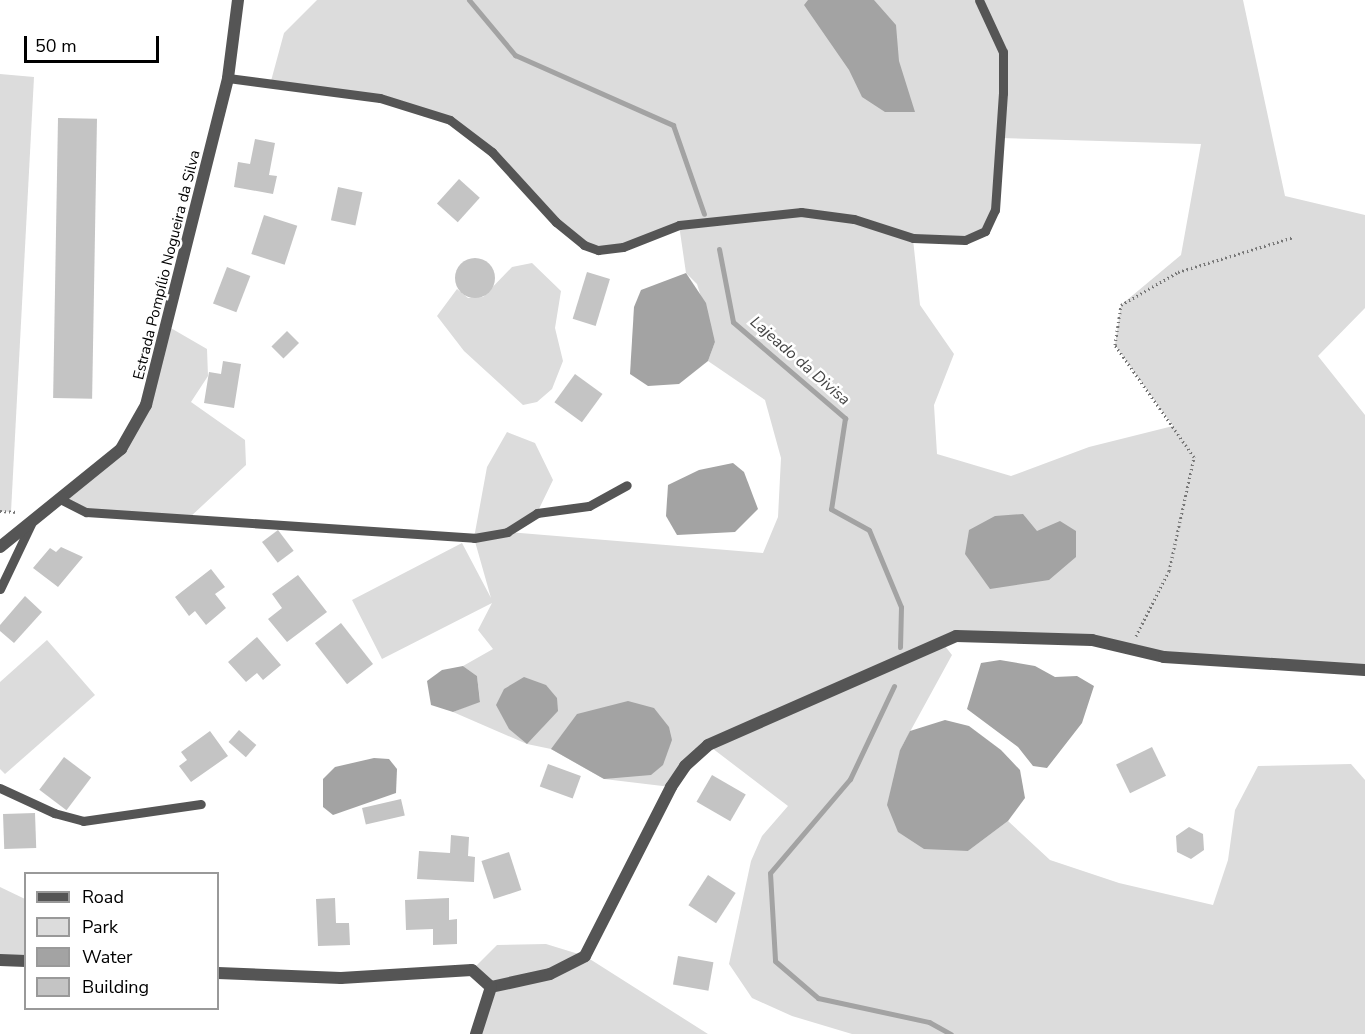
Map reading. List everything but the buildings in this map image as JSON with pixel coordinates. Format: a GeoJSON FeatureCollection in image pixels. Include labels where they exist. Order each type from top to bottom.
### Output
{"type":"FeatureCollection","features":[{"type":"Feature","properties":{"kind":"street","name":"Estrada Pompílio Nogueira da Silva"},"geometry":{"type":"LineString","coordinates":[[0,547],[62,500],[120,449],[146,405],[228,78],[238,0]]}},
{"type":"Feature","properties":{"kind":"street"},"geometry":{"type":"LineString","coordinates":[[491,987],[550,974],[585,956],[671,787],[685,766],[708,745],[956,636],[1092,640],[1164,657],[1365,670]]}},
{"type":"Feature","properties":{"kind":"street"},"geometry":{"type":"LineString","coordinates":[[0,960],[24,961]]}},
{"type":"Feature","properties":{"kind":"street"},"geometry":{"type":"LineString","coordinates":[[219,973],[341,978],[472,970],[491,987]]}},
{"type":"Feature","properties":{"kind":"street"},"geometry":{"type":"LineString","coordinates":[[476,1034],[491,987]]}},
{"type":"Feature","properties":{"kind":"lane"},"geometry":{"type":"LineString","coordinates":[[228,78],[380,98],[450,120],[492,152],[556,222],[584,245],[598,250],[623,247],[679,225],[801,212],[854,219],[913,238],[965,240],[985,231],[995,210],[1003,93],[1003,52],[979,0]]}},
{"type":"Feature","properties":{"kind":"lane"},"geometry":{"type":"LineString","coordinates":[[62,500],[86,512],[474,538],[507,532],[537,513],[589,506],[627,485]]}},
{"type":"Feature","properties":{"kind":"lane"},"geometry":{"type":"LineString","coordinates":[[0,588],[31,525]]}},
{"type":"Feature","properties":{"kind":"lane"},"geometry":{"type":"LineString","coordinates":[[0,788],[54,813],[83,821],[201,804]]}},
{"type":"Feature","properties":{"kind":"path"},"geometry":{"type":"LineString","coordinates":[[1129,649],[1169,571],[1194,457],[1115,345],[1121,305],[1178,272],[1294,237]]}},
{"type":"Feature","properties":{"kind":"green space"},"geometry":{"type":"Polygon","coordinates":[[[317,0],[1243,0],[1285,196],[1365,215],[1365,308],[1318,356],[1365,415],[1365,670],[1164,657],[1092,640],[941,641],[952,655],[900,750],[968,851],[1008,821],[1050,860],[1119,883],[1213,905],[1228,860],[1235,810],[1258,766],[1351,764],[1365,780],[1365,1034],[852,1034],[792,1016],[752,998],[729,964],[751,861],[762,836],[788,806],[708,745],[671,787],[604,779],[551,749],[527,744],[453,712],[480,701],[477,676],[463,666],[493,649],[478,630],[492,603],[382,659],[352,600],[462,543],[491,598],[474,538],[487,467],[507,432],[535,443],[553,480],[537,513],[508,532],[763,553],[778,517],[781,458],[765,400],[708,361],[715,342],[697,284],[686,273],[679,225],[623,247],[584,245],[492,152],[436,116],[380,98],[271,81],[284,33],[317,0]],[[1000,138],[991,222],[965,240],[913,239],[920,305],[954,354],[934,405],[937,454],[1011,476],[1089,447],[1173,426],[1115,345],[1121,305],[1181,255],[1201,144],[1000,138]]]}},
{"type":"Feature","properties":{"kind":"green space"},"geometry":{"type":"Polygon","coordinates":[[[0,74],[34,77],[11,512],[0,511],[0,74]]]}},
{"type":"Feature","properties":{"kind":"green space"},"geometry":{"type":"Polygon","coordinates":[[[532,263],[561,291],[555,328],[563,361],[552,389],[537,402],[523,405],[464,351],[437,316],[457,289],[468,298],[483,297],[512,267],[532,263]]]}},
{"type":"Feature","properties":{"kind":"green space"},"geometry":{"type":"Polygon","coordinates":[[[169,327],[207,349],[208,376],[191,402],[245,440],[246,465],[189,518],[86,512],[62,500],[121,449],[146,405],[169,327]]]}},
{"type":"Feature","properties":{"kind":"green space"},"geometry":{"type":"Polygon","coordinates":[[[47,640],[95,695],[5,774],[0,769],[0,682],[47,640]]]}},
{"type":"Feature","properties":{"kind":"green space"},"geometry":{"type":"Polygon","coordinates":[[[0,887],[24,899],[24,961],[0,960],[0,887]]]}},
{"type":"Feature","properties":{"kind":"green space"},"geometry":{"type":"Polygon","coordinates":[[[546,944],[585,956],[708,1034],[476,1034],[491,987],[472,970],[497,945],[546,944]]]}},
{"type":"Feature","properties":{"kind":"water"},"geometry":{"type":"Polygon","coordinates":[[[808,0],[874,0],[896,25],[899,61],[915,112],[885,112],[862,97],[849,70],[804,5],[808,0]]]}},
{"type":"Feature","properties":{"kind":"water"},"geometry":{"type":"Polygon","coordinates":[[[686,273],[706,303],[715,342],[708,361],[679,384],[648,386],[630,374],[634,307],[641,290],[686,273]]]}},
{"type":"Feature","properties":{"kind":"water"},"geometry":{"type":"Polygon","coordinates":[[[733,463],[744,472],[758,509],[735,532],[677,535],[666,516],[668,485],[699,470],[733,463]]]}},
{"type":"Feature","properties":{"kind":"water"},"geometry":{"type":"Polygon","coordinates":[[[1023,514],[1037,531],[1060,521],[1076,531],[1076,557],[1049,580],[990,589],[965,554],[969,530],[995,516],[1023,514]]]}},
{"type":"Feature","properties":{"kind":"water"},"geometry":{"type":"Polygon","coordinates":[[[1000,660],[1035,666],[1055,677],[1077,676],[1094,686],[1082,723],[1047,768],[1033,766],[1018,747],[967,709],[981,663],[1000,660]]]}},
{"type":"Feature","properties":{"kind":"water"},"geometry":{"type":"Polygon","coordinates":[[[463,666],[477,676],[480,702],[453,712],[431,705],[427,681],[442,670],[463,666]]]}},
{"type":"Feature","properties":{"kind":"water"},"geometry":{"type":"Polygon","coordinates":[[[524,677],[546,685],[557,698],[558,711],[527,744],[509,729],[496,705],[504,689],[524,677]]]}},
{"type":"Feature","properties":{"kind":"water"},"geometry":{"type":"Polygon","coordinates":[[[628,701],[654,708],[669,727],[672,740],[663,765],[651,775],[604,779],[551,749],[577,714],[628,701]]]}},
{"type":"Feature","properties":{"kind":"water"},"geometry":{"type":"Polygon","coordinates":[[[945,720],[969,726],[1001,750],[1020,770],[1025,798],[1008,821],[968,851],[924,849],[898,832],[887,805],[900,750],[910,731],[945,720]]]}},
{"type":"Feature","properties":{"kind":"water"},"geometry":{"type":"Polygon","coordinates":[[[374,758],[389,759],[397,769],[396,793],[333,815],[323,807],[323,779],[335,767],[374,758]]]}},
{"type":"Feature","properties":{"kind":"waterway","name":"Lajeado da Divisa"},"geometry":{"type":"LineString","coordinates":[[469,0],[515,55],[673,125],[704,214]]}},
{"type":"Feature","properties":{"kind":"waterway","name":"Lajeado da Divisa"},"geometry":{"type":"LineString","coordinates":[[719,249],[733,322],[845,418],[831,509],[869,530],[901,607],[900,647]]}},
{"type":"Feature","properties":{"kind":"waterway","name":"Lajeado da Divisa"},"geometry":{"type":"LineString","coordinates":[[894,686],[850,779],[770,873],[775,961],[818,998],[929,1022],[951,1034]]}}]}
